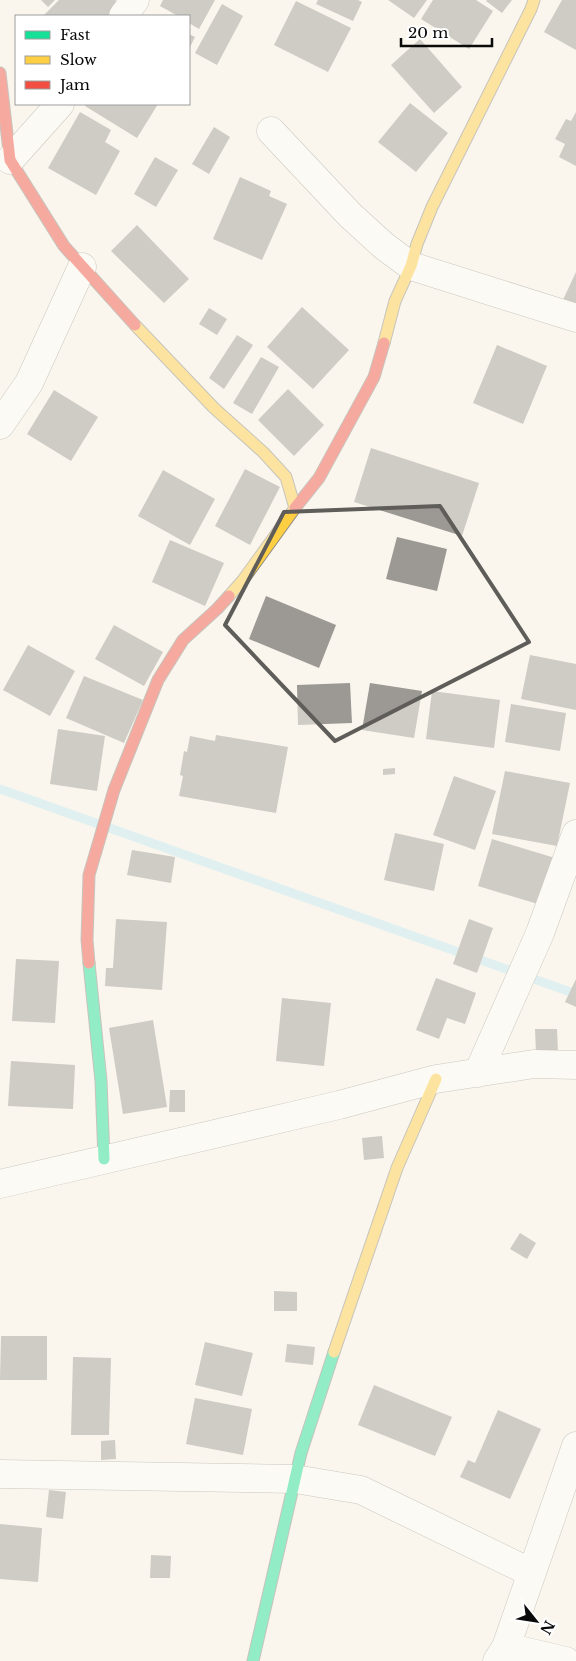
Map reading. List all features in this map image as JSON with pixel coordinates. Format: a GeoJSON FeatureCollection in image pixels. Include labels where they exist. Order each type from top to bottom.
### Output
{"type":"FeatureCollection","features":[{"type":"Feature","properties":{"kind":"street"},"geometry":{"type":"LineString","coordinates":[[124,15],[135,0]]}},
{"type":"Feature","properties":{"kind":"street"},"geometry":{"type":"LineString","coordinates":[[104,1159],[100,1081],[87,940],[89,875],[114,790],[158,680],[183,640],[217,609],[243,580],[319,478],[374,377],[395,301],[412,266],[417,244],[432,207],[534,0]]}},
{"type":"Feature","properties":{"kind":"street"},"geometry":{"type":"LineString","coordinates":[[0,73],[10,160],[64,246],[118,308],[214,408],[263,452],[286,477],[295,508]]}},
{"type":"Feature","properties":{"kind":"street"},"geometry":{"type":"LineString","coordinates":[[10,160],[59,105]]}},
{"type":"Feature","properties":{"kind":"street"},"geometry":{"type":"LineString","coordinates":[[271,131],[350,215],[384,246],[412,266],[576,318]]}},
{"type":"Feature","properties":{"kind":"street"},"geometry":{"type":"LineString","coordinates":[[0,425],[29,383],[82,267]]}},
{"type":"Feature","properties":{"kind":"street"},"geometry":{"type":"LineString","coordinates":[[478,1073],[540,933],[576,834]]}},
{"type":"Feature","properties":{"kind":"street"},"geometry":{"type":"LineString","coordinates":[[0,1184],[330,1107],[436,1080],[534,1064],[576,1065]]}},
{"type":"Feature","properties":{"kind":"street"},"geometry":{"type":"LineString","coordinates":[[253,1661],[301,1453],[397,1168],[436,1080]]}},
{"type":"Feature","properties":{"kind":"street"},"geometry":{"type":"LineString","coordinates":[[566,1661],[501,1654],[576,1446]]}},
{"type":"Feature","properties":{"kind":"street"},"geometry":{"type":"LineString","coordinates":[[0,1474],[295,1479],[361,1490],[532,1572]]}},
{"type":"Feature","properties":{"kind":"highlighted area"},"geometry":{"type":"Polygon","coordinates":[[[440,506],[529,642],[335,741],[225,625],[284,512],[440,506]]]}},
{"type":"Feature","properties":{"kind":"building"},"geometry":{"type":"Polygon","coordinates":[[[41,0],[55,0],[48,7],[41,0]]]}},
{"type":"Feature","properties":{"kind":"building"},"geometry":{"type":"Polygon","coordinates":[[[59,0],[115,0],[124,9],[118,15],[44,15],[59,0]]]}},
{"type":"Feature","properties":{"kind":"building"},"geometry":{"type":"Polygon","coordinates":[[[163,0],[215,0],[199,29],[190,24],[190,15],[176,15],[160,6],[163,0]]]}},
{"type":"Feature","properties":{"kind":"building"},"geometry":{"type":"Polygon","coordinates":[[[318,0],[358,0],[362,2],[353,21],[316,4],[318,0]]]}},
{"type":"Feature","properties":{"kind":"building"},"geometry":{"type":"Polygon","coordinates":[[[388,0],[427,0],[414,18],[388,0]]]}},
{"type":"Feature","properties":{"kind":"building"},"geometry":{"type":"Polygon","coordinates":[[[433,0],[476,0],[493,11],[469,49],[421,19],[433,0]]]}},
{"type":"Feature","properties":{"kind":"building"},"geometry":{"type":"Polygon","coordinates":[[[487,0],[512,0],[502,13],[487,0]]]}},
{"type":"Feature","properties":{"kind":"building"},"geometry":{"type":"Polygon","coordinates":[[[562,0],[576,0],[576,50],[544,32],[562,0]]]}},
{"type":"Feature","properties":{"kind":"building"},"geometry":{"type":"Polygon","coordinates":[[[296,1],[351,28],[328,72],[274,45],[296,1]]]}},
{"type":"Feature","properties":{"kind":"building"},"geometry":{"type":"Polygon","coordinates":[[[222,4],[243,16],[217,65],[195,53],[222,4]]]}},
{"type":"Feature","properties":{"kind":"building"},"geometry":{"type":"Polygon","coordinates":[[[190,34],[195,37],[190,47],[190,34]]]}},
{"type":"Feature","properties":{"kind":"building"},"geometry":{"type":"Polygon","coordinates":[[[420,39],[462,87],[434,113],[391,65],[420,39]]]}},
{"type":"Feature","properties":{"kind":"building"},"geometry":{"type":"Polygon","coordinates":[[[410,103],[448,133],[416,172],[378,142],[410,103]]]}},
{"type":"Feature","properties":{"kind":"building"},"geometry":{"type":"Polygon","coordinates":[[[86,105],[157,105],[137,138],[86,105]]]}},
{"type":"Feature","properties":{"kind":"building"},"geometry":{"type":"Polygon","coordinates":[[[80,112],[111,130],[105,142],[120,151],[96,195],[48,168],[80,112]]]}},
{"type":"Feature","properties":{"kind":"building"},"geometry":{"type":"Polygon","coordinates":[[[576,112],[576,166],[559,157],[565,144],[555,139],[566,119],[571,121],[576,112]]]}},
{"type":"Feature","properties":{"kind":"building"},"geometry":{"type":"Polygon","coordinates":[[[214,127],[230,137],[209,174],[192,164],[214,127]]]}},
{"type":"Feature","properties":{"kind":"building"},"geometry":{"type":"Polygon","coordinates":[[[155,157],[178,170],[156,207],[134,194],[155,157]]]}},
{"type":"Feature","properties":{"kind":"building"},"geometry":{"type":"Polygon","coordinates":[[[240,177],[271,191],[269,196],[287,204],[262,260],[213,239],[240,177]]]}},
{"type":"Feature","properties":{"kind":"building"},"geometry":{"type":"Polygon","coordinates":[[[137,225],[189,279],[164,303],[111,251],[137,225]]]}},
{"type":"Feature","properties":{"kind":"building"},"geometry":{"type":"Polygon","coordinates":[[[576,272],[576,308],[562,302],[576,272]]]}},
{"type":"Feature","properties":{"kind":"building"},"geometry":{"type":"Polygon","coordinates":[[[302,307],[349,350],[313,389],[267,347],[302,307]]]}},
{"type":"Feature","properties":{"kind":"building"},"geometry":{"type":"Polygon","coordinates":[[[209,308],[227,319],[217,335],[199,324],[209,308]]]}},
{"type":"Feature","properties":{"kind":"building"},"geometry":{"type":"Polygon","coordinates":[[[237,335],[253,345],[224,389],[209,378],[237,335]]]}},
{"type":"Feature","properties":{"kind":"building"},"geometry":{"type":"Polygon","coordinates":[[[497,345],[547,366],[523,424],[473,403],[497,345]]]}},
{"type":"Feature","properties":{"kind":"building"},"geometry":{"type":"Polygon","coordinates":[[[261,357],[279,367],[252,414],[233,403],[261,357]]]}},
{"type":"Feature","properties":{"kind":"building"},"geometry":{"type":"Polygon","coordinates":[[[288,389],[324,425],[294,456],[258,420],[288,389]]]}},
{"type":"Feature","properties":{"kind":"building"},"geometry":{"type":"Polygon","coordinates":[[[54,390],[98,417],[71,461],[27,434],[54,390]]]}},
{"type":"Feature","properties":{"kind":"building"},"geometry":{"type":"Polygon","coordinates":[[[371,448],[479,483],[462,536],[354,502],[371,448]]]}},
{"type":"Feature","properties":{"kind":"building"},"geometry":{"type":"Polygon","coordinates":[[[245,469],[280,487],[250,545],[215,526],[245,469]]]}},
{"type":"Feature","properties":{"kind":"building"},"geometry":{"type":"Polygon","coordinates":[[[163,470],[215,499],[190,545],[138,516],[163,470]]]}},
{"type":"Feature","properties":{"kind":"building"},"geometry":{"type":"Polygon","coordinates":[[[397,537],[447,549],[437,591],[386,579],[397,537]]]}},
{"type":"Feature","properties":{"kind":"building"},"geometry":{"type":"Polygon","coordinates":[[[170,540],[224,563],[205,606],[152,582],[170,540]]]}},
{"type":"Feature","properties":{"kind":"building"},"geometry":{"type":"Polygon","coordinates":[[[266,596],[336,625],[319,668],[249,639],[266,596]]]}},
{"type":"Feature","properties":{"kind":"building"},"geometry":{"type":"Polygon","coordinates":[[[114,625],[163,652],[144,686],[95,659],[114,625]]]}},
{"type":"Feature","properties":{"kind":"building"},"geometry":{"type":"Polygon","coordinates":[[[28,645],[75,671],[50,716],[3,690],[28,645]]]}},
{"type":"Feature","properties":{"kind":"building"},"geometry":{"type":"Polygon","coordinates":[[[530,655],[576,664],[576,710],[521,699],[530,655]]]}},
{"type":"Feature","properties":{"kind":"building"},"geometry":{"type":"Polygon","coordinates":[[[84,676],[143,700],[124,743],[66,718],[84,676]]]}},
{"type":"Feature","properties":{"kind":"building"},"geometry":{"type":"Polygon","coordinates":[[[350,683],[352,723],[298,725],[297,685],[350,683]]]}},
{"type":"Feature","properties":{"kind":"building"},"geometry":{"type":"Polygon","coordinates":[[[370,683],[422,691],[414,738],[362,730],[370,683]]]}},
{"type":"Feature","properties":{"kind":"building"},"geometry":{"type":"Polygon","coordinates":[[[432,691],[500,700],[494,748],[426,739],[432,691]]]}},
{"type":"Feature","properties":{"kind":"building"},"geometry":{"type":"Polygon","coordinates":[[[511,704],[566,713],[560,751],[505,742],[511,704]]]}},
{"type":"Feature","properties":{"kind":"building"},"geometry":{"type":"Polygon","coordinates":[[[58,729],[105,736],[97,791],[50,784],[58,729]]]}},
{"type":"Feature","properties":{"kind":"building"},"geometry":{"type":"Polygon","coordinates":[[[216,735],[288,747],[276,813],[179,796],[183,776],[180,775],[184,751],[187,752],[190,736],[215,741],[216,735]]]}},
{"type":"Feature","properties":{"kind":"building"},"geometry":{"type":"Polygon","coordinates":[[[395,768],[395,774],[383,775],[383,769],[395,768]]]}},
{"type":"Feature","properties":{"kind":"building"},"geometry":{"type":"Polygon","coordinates":[[[505,771],[570,783],[557,846],[492,834],[505,771]]]}},
{"type":"Feature","properties":{"kind":"building"},"geometry":{"type":"Polygon","coordinates":[[[454,776],[496,791],[475,850],[433,835],[454,776]]]}},
{"type":"Feature","properties":{"kind":"building"},"geometry":{"type":"Polygon","coordinates":[[[395,833],[444,844],[434,891],[384,880],[395,833]]]}},
{"type":"Feature","properties":{"kind":"building"},"geometry":{"type":"Polygon","coordinates":[[[492,839],[555,858],[541,905],[478,886],[492,839]]]}},
{"type":"Feature","properties":{"kind":"building"},"geometry":{"type":"Polygon","coordinates":[[[132,850],[175,857],[171,883],[127,875],[132,850]]]}},
{"type":"Feature","properties":{"kind":"building"},"geometry":{"type":"Polygon","coordinates":[[[116,919],[167,922],[162,990],[105,986],[106,968],[113,968],[116,919]]]}},
{"type":"Feature","properties":{"kind":"building"},"geometry":{"type":"Polygon","coordinates":[[[469,919],[493,928],[477,973],[453,964],[469,919]]]}},
{"type":"Feature","properties":{"kind":"building"},"geometry":{"type":"Polygon","coordinates":[[[16,959],[59,961],[55,1023],[12,1021],[16,959]]]}},
{"type":"Feature","properties":{"kind":"building"},"geometry":{"type":"Polygon","coordinates":[[[436,978],[476,993],[465,1024],[447,1018],[439,1039],[416,1030],[436,978]]]}},
{"type":"Feature","properties":{"kind":"building"},"geometry":{"type":"Polygon","coordinates":[[[576,979],[576,1007],[565,1002],[576,979]]]}},
{"type":"Feature","properties":{"kind":"building"},"geometry":{"type":"Polygon","coordinates":[[[282,998],[331,1003],[324,1066],[276,1061],[282,998]]]}},
{"type":"Feature","properties":{"kind":"building"},"geometry":{"type":"Polygon","coordinates":[[[153,1020],[167,1107],[123,1114],[109,1028],[153,1020]]]}},
{"type":"Feature","properties":{"kind":"building"},"geometry":{"type":"Polygon","coordinates":[[[535,1029],[557,1029],[558,1052],[536,1053],[535,1029]]]}},
{"type":"Feature","properties":{"kind":"building"},"geometry":{"type":"Polygon","coordinates":[[[11,1061],[75,1065],[73,1109],[8,1106],[11,1061]]]}},
{"type":"Feature","properties":{"kind":"building"},"geometry":{"type":"Polygon","coordinates":[[[170,1090],[185,1090],[185,1112],[169,1112],[170,1090]]]}},
{"type":"Feature","properties":{"kind":"building"},"geometry":{"type":"Polygon","coordinates":[[[382,1136],[384,1158],[364,1160],[362,1138],[382,1136]]]}},
{"type":"Feature","properties":{"kind":"building"},"geometry":{"type":"Polygon","coordinates":[[[520,1233],[536,1243],[527,1259],[510,1249],[520,1233]]]}},
{"type":"Feature","properties":{"kind":"building"},"geometry":{"type":"Polygon","coordinates":[[[274,1291],[297,1292],[297,1311],[274,1311],[274,1291]]]}},
{"type":"Feature","properties":{"kind":"building"},"geometry":{"type":"Polygon","coordinates":[[[1,1336],[47,1336],[47,1380],[0,1380],[1,1336]]]}},
{"type":"Feature","properties":{"kind":"building"},"geometry":{"type":"Polygon","coordinates":[[[205,1342],[253,1353],[242,1396],[195,1385],[205,1342]]]}},
{"type":"Feature","properties":{"kind":"building"},"geometry":{"type":"Polygon","coordinates":[[[287,1344],[315,1347],[313,1365],[285,1362],[287,1344]]]}},
{"type":"Feature","properties":{"kind":"building"},"geometry":{"type":"Polygon","coordinates":[[[73,1357],[111,1358],[109,1435],[71,1435],[73,1357]]]}},
{"type":"Feature","properties":{"kind":"building"},"geometry":{"type":"Polygon","coordinates":[[[374,1385],[452,1417],[435,1456],[358,1425],[374,1385]]]}},
{"type":"Feature","properties":{"kind":"building"},"geometry":{"type":"Polygon","coordinates":[[[195,1398],[252,1409],[243,1455],[186,1444],[195,1398]]]}},
{"type":"Feature","properties":{"kind":"building"},"geometry":{"type":"Polygon","coordinates":[[[498,1410],[541,1429],[510,1499],[460,1477],[468,1460],[475,1463],[498,1410]]]}},
{"type":"Feature","properties":{"kind":"building"},"geometry":{"type":"Polygon","coordinates":[[[115,1440],[116,1459],[101,1460],[101,1441],[115,1440]]]}},
{"type":"Feature","properties":{"kind":"building"},"geometry":{"type":"Polygon","coordinates":[[[49,1490],[66,1492],[63,1519],[46,1517],[49,1490]]]}},
{"type":"Feature","properties":{"kind":"building"},"geometry":{"type":"Polygon","coordinates":[[[0,1524],[42,1528],[38,1582],[0,1579],[0,1524]]]}},
{"type":"Feature","properties":{"kind":"building"},"geometry":{"type":"Polygon","coordinates":[[[151,1555],[171,1556],[170,1578],[150,1578],[151,1555]]]}},
{"type":"Feature","properties":{"kind":"waterway"},"geometry":{"type":"LineString","coordinates":[[0,789],[576,994]]}},
{"type":"Feature","properties":{"kind":"traffic: fast"},"geometry":{"type":"LineString","coordinates":[[89,963],[101,1081],[104,1159]]}},
{"type":"Feature","properties":{"kind":"traffic: fast"},"geometry":{"type":"LineString","coordinates":[[253,1661],[301,1453],[334,1352]]}},
{"type":"Feature","properties":{"kind":"traffic: slow"},"geometry":{"type":"LineString","coordinates":[[384,343],[395,301],[411,266],[417,244],[432,207],[534,0]]}},
{"type":"Feature","properties":{"kind":"traffic: slow"},"geometry":{"type":"LineString","coordinates":[[135,325],[214,408],[263,452],[286,477],[295,508],[243,580],[229,596]]}},
{"type":"Feature","properties":{"kind":"traffic: slow"},"geometry":{"type":"LineString","coordinates":[[334,1352],[397,1168],[436,1079]]}},
{"type":"Feature","properties":{"kind":"traffic: jam"},"geometry":{"type":"LineString","coordinates":[[0,73],[10,160],[64,246],[135,325]]}},
{"type":"Feature","properties":{"kind":"traffic: jam"},"geometry":{"type":"LineString","coordinates":[[295,508],[319,478],[374,377],[384,343]]}},
{"type":"Feature","properties":{"kind":"traffic: jam"},"geometry":{"type":"LineString","coordinates":[[89,963],[87,940],[89,875],[114,790],[158,680],[183,640],[229,596]]}}]}
